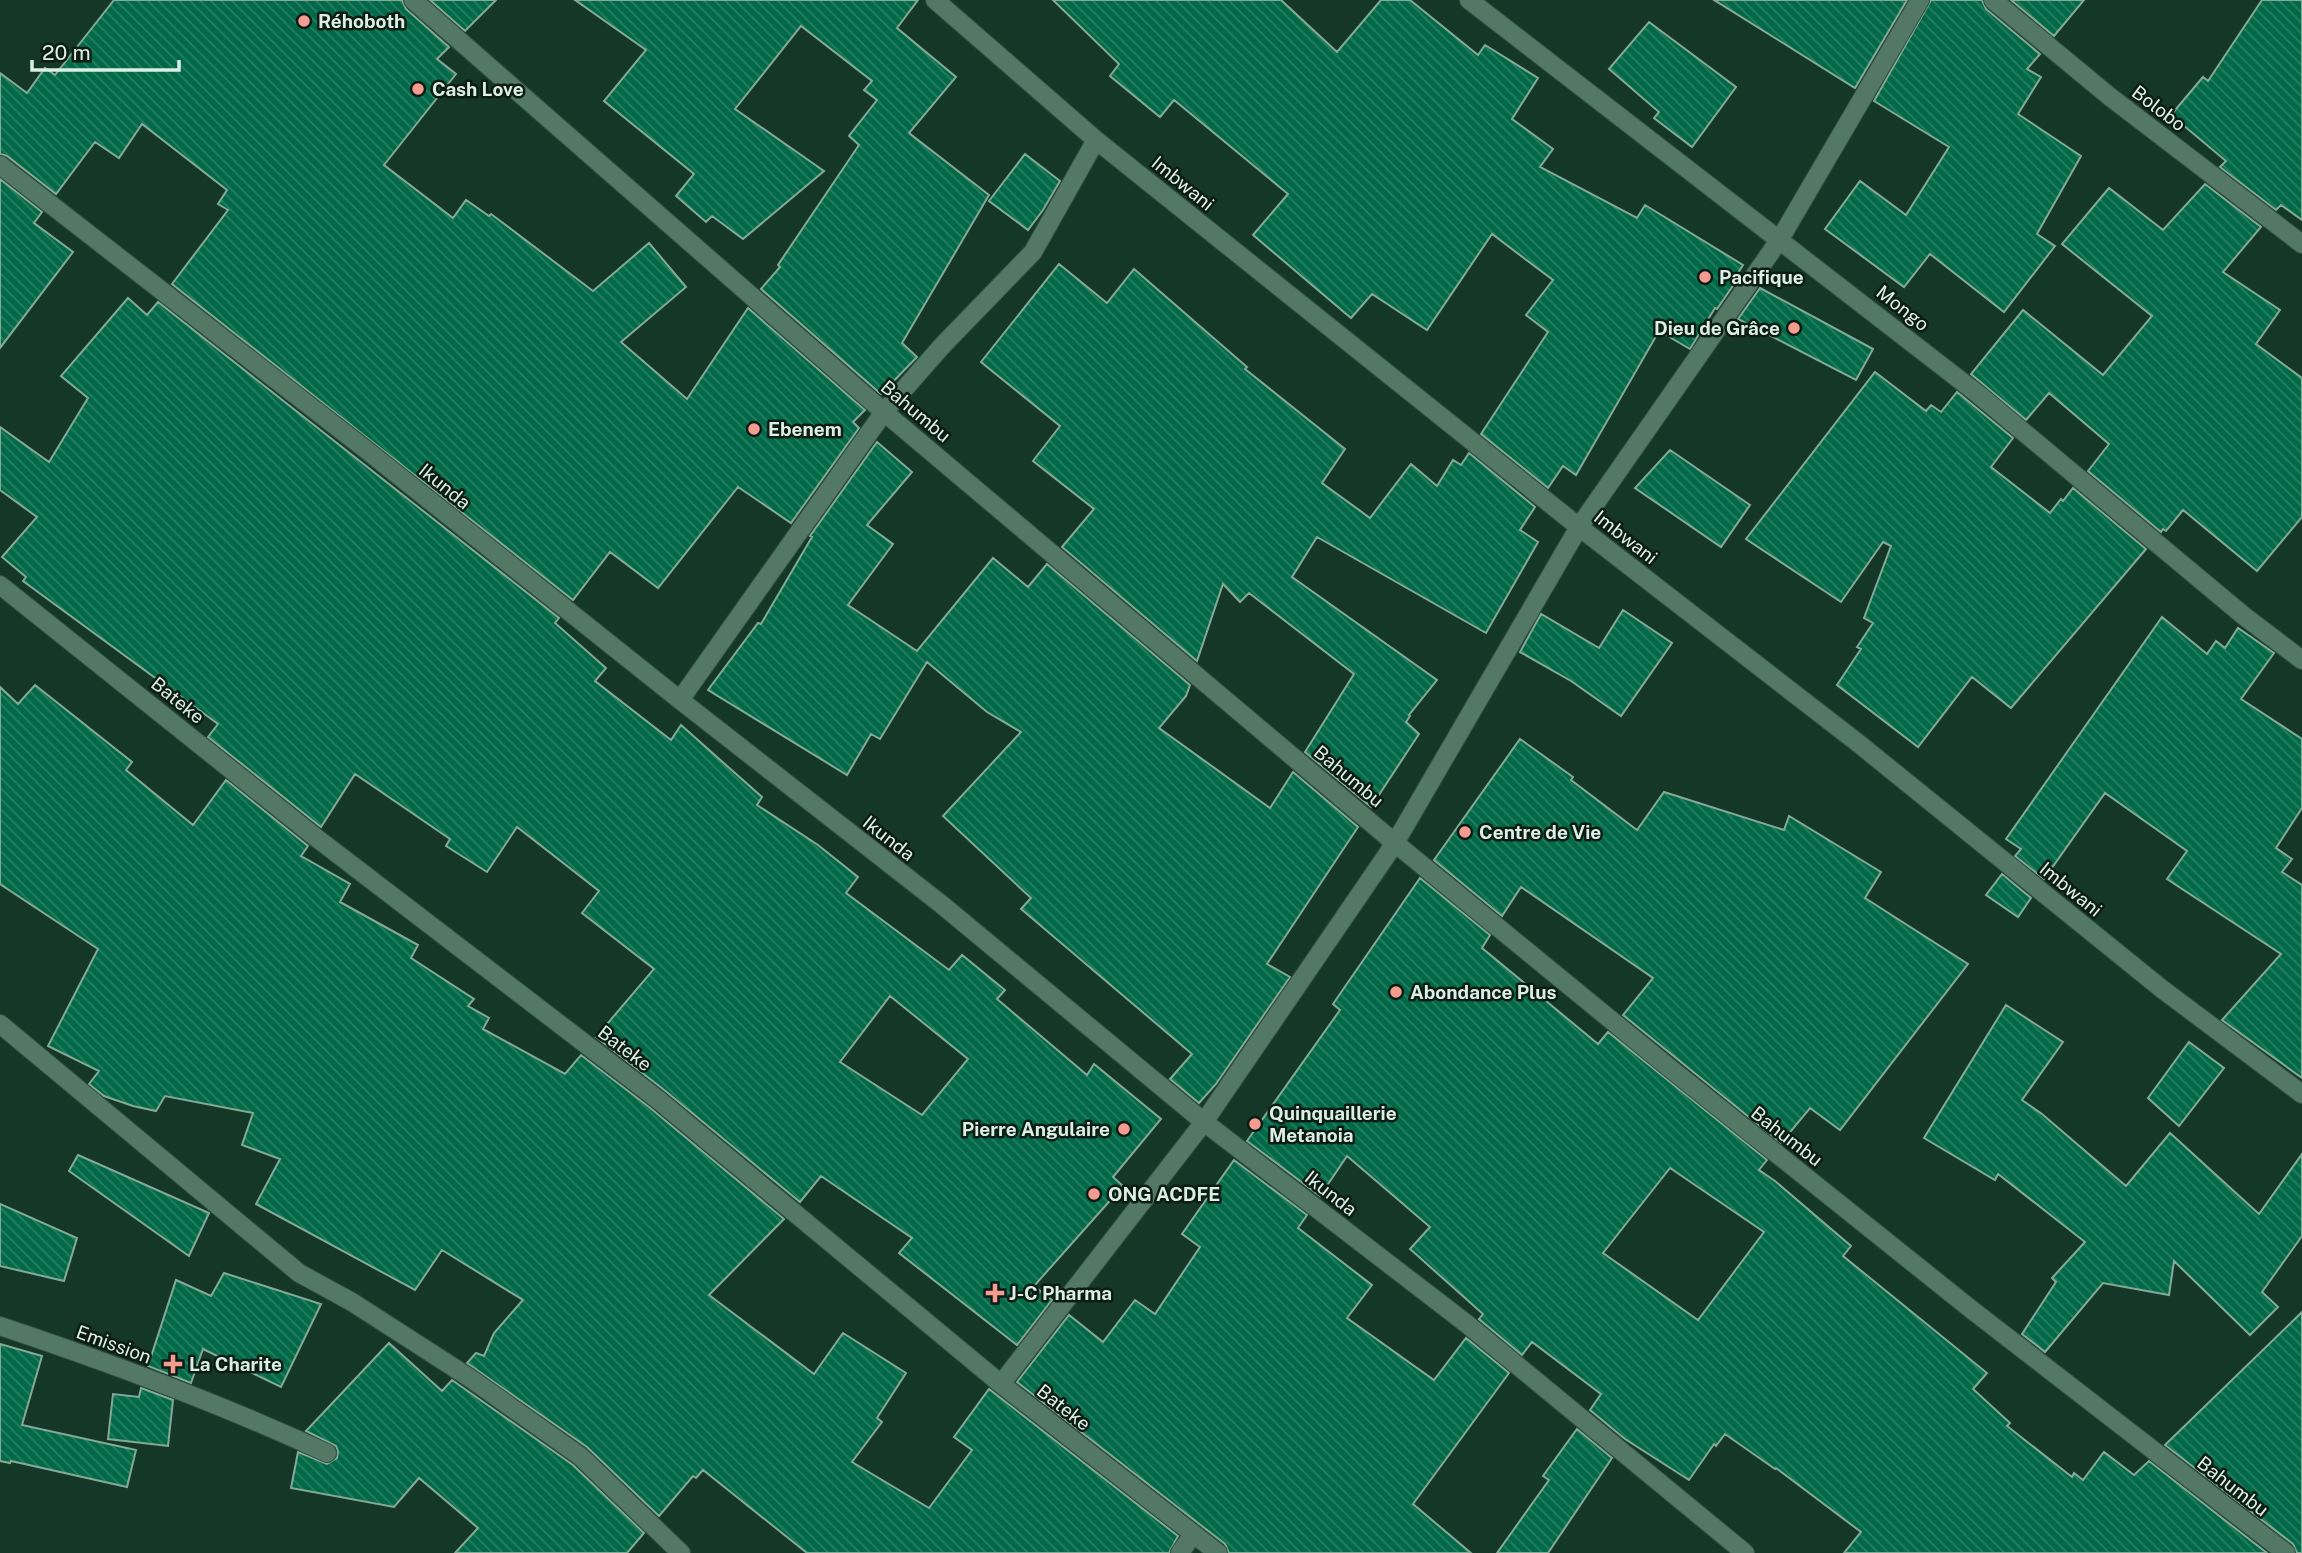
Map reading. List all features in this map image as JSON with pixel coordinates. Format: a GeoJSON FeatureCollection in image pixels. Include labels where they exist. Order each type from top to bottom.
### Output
{"type":"FeatureCollection","features":[{"type":"Feature","properties":{"kind":"street","name":"Bahumbu"},"geometry":{"type":"LineString","coordinates":[[413,0],[884,412],[1395,842],[1671,1070],[1972,1310],[2286,1553]]}},
{"type":"Feature","properties":{"kind":"street","name":"Imbwani"},"geometry":{"type":"LineString","coordinates":[[935,0],[1096,140],[1579,527],[1858,743],[2162,989],[2302,1094]]}},
{"type":"Feature","properties":{"kind":"street","name":"Mongo"},"geometry":{"type":"LineString","coordinates":[[1469,0],[1978,394],[2244,616],[2302,660]]}},
{"type":"Feature","properties":{"kind":"street"},"geometry":{"type":"LineString","coordinates":[[1001,1384],[1204,1122],[1395,842],[1579,527],[1780,239],[1920,0]]}},
{"type":"Feature","properties":{"kind":"street","name":"Bolobo"},"geometry":{"type":"LineString","coordinates":[[1993,0],[2109,96],[2302,244]]}},
{"type":"Feature","properties":{"kind":"street"},"geometry":{"type":"LineString","coordinates":[[680,700],[884,412],[942,346],[1033,252],[1096,140]]}},
{"type":"Feature","properties":{"kind":"street","name":"Ikunda"},"geometry":{"type":"LineString","coordinates":[[0,165],[364,448],[940,904],[1204,1122],[1467,1324],[1745,1553]]}},
{"type":"Feature","properties":{"kind":"street","name":"Bateke"},"geometry":{"type":"LineString","coordinates":[[0,585],[314,836],[656,1098],[1001,1384],[1218,1553]]}},
{"type":"Feature","properties":{"kind":"street"},"geometry":{"type":"LineString","coordinates":[[0,1024],[299,1273],[352,1302],[470,1378],[580,1456],[681,1553]]}},
{"type":"Feature","properties":{"kind":"street","name":"Emission"},"geometry":{"type":"LineString","coordinates":[[0,1326],[89,1356],[255,1420],[327,1453]]}},
{"type":"Feature","properties":{"kind":"street"},"geometry":{"type":"LineString","coordinates":[[1180,1553],[1193,1534]]}},
{"type":"Feature","properties":{"kind":"building"},"geometry":{"type":"Polygon","coordinates":[[[114,0],[402,0],[406,9],[449,47],[437,59],[456,74],[384,165],[453,218],[466,200],[489,216],[491,214],[593,291],[649,243],[686,287],[621,342],[687,399],[748,308],[865,410],[853,422],[859,428],[791,523],[738,487],[658,588],[610,552],[573,600],[172,284],[228,210],[218,204],[227,190],[142,124],[119,158],[95,142],[56,194],[7,156],[0,154],[0,73],[27,93],[45,68],[55,75],[114,0]]]}},
{"type":"Feature","properties":{"kind":"building"},"geometry":{"type":"Polygon","coordinates":[[[430,0],[496,0],[465,31],[430,0]]]}},
{"type":"Feature","properties":{"kind":"building"},"geometry":{"type":"Polygon","coordinates":[[[575,0],[918,0],[897,28],[956,77],[909,133],[989,195],[902,343],[917,357],[881,394],[761,289],[780,267],[778,265],[859,145],[849,136],[877,100],[864,90],[872,81],[801,26],[735,109],[824,171],[743,239],[712,216],[706,222],[676,196],[694,174],[604,101],[646,50],[575,0]]]}},
{"type":"Feature","properties":{"kind":"building"},"geometry":{"type":"Polygon","coordinates":[[[1053,0],[1281,0],[1337,52],[1381,0],[1410,0],[1478,55],[1485,45],[1538,78],[1512,119],[1553,149],[1540,167],[1637,218],[1645,205],[1743,265],[1736,276],[1739,277],[1717,309],[1715,308],[1690,349],[1659,331],[1576,475],[1563,466],[1548,488],[1481,434],[1548,332],[1526,315],[1553,280],[1492,234],[1427,330],[1372,294],[1351,318],[1253,235],[1288,194],[1174,100],[1160,117],[1110,76],[1119,64],[1053,0]]]}},
{"type":"Feature","properties":{"kind":"building"},"geometry":{"type":"Polygon","coordinates":[[[1714,0],[1907,0],[1855,88],[1714,0]]]}},
{"type":"Feature","properties":{"kind":"building"},"geometry":{"type":"Polygon","coordinates":[[[1931,0],[1982,0],[1986,9],[2040,54],[2027,69],[2041,77],[2018,114],[2081,156],[2037,234],[2055,246],[2004,312],[1930,254],[1904,287],[1825,229],[1860,181],[1906,215],[1949,147],[1874,101],[1931,0]]]}},
{"type":"Feature","properties":{"kind":"building"},"geometry":{"type":"Polygon","coordinates":[[[2011,0],[2084,0],[2054,36],[2011,0]]]}},
{"type":"Feature","properties":{"kind":"building"},"geometry":{"type":"Polygon","coordinates":[[[2262,0],[2302,0],[2302,220],[2281,205],[2276,210],[2220,167],[2226,161],[2171,115],[2203,77],[2208,81],[2262,0]]]}},
{"type":"Feature","properties":{"kind":"building"},"geometry":{"type":"Polygon","coordinates":[[[1649,22],[1736,87],[1692,147],[1654,118],[1659,112],[1609,69],[1649,22]]]}},
{"type":"Feature","properties":{"kind":"building"},"geometry":{"type":"Polygon","coordinates":[[[1025,154],[1060,181],[1028,230],[989,201],[1025,154]]]}},
{"type":"Feature","properties":{"kind":"building"},"geometry":{"type":"Polygon","coordinates":[[[0,179],[42,212],[34,223],[73,252],[0,348],[0,179]]]}},
{"type":"Feature","properties":{"kind":"building"},"geometry":{"type":"Polygon","coordinates":[[[2205,184],[2261,227],[2223,272],[2280,310],[2256,344],[2302,378],[2302,517],[2257,571],[2183,510],[2166,531],[2163,529],[2161,532],[2088,471],[2109,444],[2049,393],[2026,420],[1971,374],[2023,310],[2103,375],[2152,316],[2062,244],[2109,188],[2163,230],[2205,184]]]}},
{"type":"Feature","properties":{"kind":"building"},"geometry":{"type":"Polygon","coordinates":[[[1059,264],[1107,303],[1134,269],[1247,367],[1245,369],[1345,449],[1322,483],[1370,518],[1411,464],[1437,486],[1453,460],[1461,465],[1469,453],[1535,507],[1520,530],[1538,542],[1486,633],[1317,537],[1292,577],[1437,680],[1406,722],[1419,734],[1371,807],[1305,752],[1354,674],[1249,593],[1240,602],[1223,584],[1197,661],[1062,547],[1094,509],[1033,461],[1060,426],[981,362],[1059,264]]]}},
{"type":"Feature","properties":{"kind":"building"},"geometry":{"type":"Polygon","coordinates":[[[1760,288],[1873,349],[1856,380],[1738,319],[1760,288]]]}},
{"type":"Feature","properties":{"kind":"building"},"geometry":{"type":"Polygon","coordinates":[[[128,298],[147,315],[158,302],[559,618],[555,623],[606,668],[595,681],[671,740],[681,725],[762,797],[757,805],[818,845],[858,877],[846,893],[949,970],[962,955],[1005,990],[997,999],[1087,1075],[1094,1064],[1161,1119],[1113,1177],[1123,1186],[1034,1286],[1052,1300],[1017,1345],[899,1253],[912,1238],[821,1176],[800,1202],[596,1037],[654,969],[582,913],[599,891],[517,827],[487,872],[446,846],[450,839],[355,774],[321,827],[208,737],[218,724],[23,581],[26,577],[2,557],[37,517],[0,490],[0,427],[49,462],[88,398],[61,376],[128,298]],[[890,996],[840,1062],[922,1115],[968,1059],[890,996]]]}},
{"type":"Feature","properties":{"kind":"building"},"geometry":{"type":"Polygon","coordinates":[[[1875,372],[1926,411],[1931,405],[1941,412],[1957,392],[2013,438],[1991,467],[2050,513],[2073,488],[2146,549],[2011,708],[1972,677],[1918,747],[1837,685],[1861,649],[1857,647],[1873,623],[1864,618],[1891,546],[1883,542],[1841,602],[1746,539],[1875,372]]]}},
{"type":"Feature","properties":{"kind":"building"},"geometry":{"type":"Polygon","coordinates":[[[877,442],[912,472],[867,525],[893,544],[848,605],[917,651],[993,558],[1028,587],[1047,564],[1190,685],[1186,696],[1159,728],[1270,808],[1293,772],[1358,827],[1267,964],[1290,977],[1216,1084],[1199,1103],[1170,1079],[1192,1054],[1021,909],[1031,898],[943,816],[1021,732],[987,712],[927,662],[880,739],[871,734],[847,775],[708,690],[758,623],[761,624],[812,537],[810,536],[877,442]]]}},
{"type":"Feature","properties":{"kind":"building"},"geometry":{"type":"Polygon","coordinates":[[[1670,450],[1750,505],[1721,547],[1635,488],[1670,450]]]}},
{"type":"Feature","properties":{"kind":"building"},"geometry":{"type":"Polygon","coordinates":[[[1623,610],[1672,643],[1621,716],[1571,681],[1520,652],[1541,614],[1599,648],[1623,610]]]}},
{"type":"Feature","properties":{"kind":"building"},"geometry":{"type":"Polygon","coordinates":[[[2162,617],[2207,654],[2216,641],[2225,648],[2238,628],[2274,653],[2241,699],[2302,739],[2302,808],[2276,848],[2292,859],[2282,872],[2302,885],[2302,1078],[2222,1020],[2281,954],[2167,879],[2187,851],[2105,793],[2044,879],[2015,856],[2021,849],[2006,839],[2162,617]]]}},
{"type":"Feature","properties":{"kind":"building"},"geometry":{"type":"Polygon","coordinates":[[[35,685],[132,762],[126,770],[193,825],[226,780],[308,846],[301,856],[350,884],[340,902],[418,945],[411,958],[474,999],[468,1006],[489,1018],[483,1029],[565,1074],[581,1055],[649,1107],[784,1219],[709,1295],[814,1374],[843,1333],[906,1373],[877,1418],[882,1422],[852,1462],[929,1508],[972,1450],[954,1437],[989,1389],[1178,1536],[1169,1553],[807,1553],[703,1470],[696,1478],[693,1476],[659,1516],[587,1447],[467,1363],[476,1353],[484,1356],[494,1333],[523,1300],[442,1250],[415,1290],[256,1204],[280,1159],[242,1145],[253,1113],[165,1096],[156,1111],[104,1096],[89,1084],[99,1071],[48,1046],[98,949],[0,884],[0,687],[18,704],[35,685]]]}},
{"type":"Feature","properties":{"kind":"building"},"geometry":{"type":"Polygon","coordinates":[[[1520,739],[1573,777],[1571,780],[1637,830],[1664,792],[1784,830],[1789,816],[1881,872],[1865,898],[1968,964],[1840,1130],[1810,1108],[1781,1143],[1623,1015],[1653,978],[1521,887],[1502,916],[1434,860],[1520,739]]]}},
{"type":"Feature","properties":{"kind":"building"},"geometry":{"type":"Polygon","coordinates":[[[2002,874],[2031,898],[2018,917],[1986,895],[2002,874]]]}},
{"type":"Feature","properties":{"kind":"building"},"geometry":{"type":"Polygon","coordinates":[[[1420,878],[1490,935],[1482,948],[1598,1044],[1608,1032],[1767,1160],[1759,1170],[1851,1246],[1843,1256],[1987,1373],[1973,1389],[2010,1423],[2007,1426],[2072,1477],[2074,1473],[2083,1480],[2104,1452],[2134,1475],[2149,1461],[2267,1553],[1844,1553],[1861,1532],[1776,1468],[1725,1434],[1716,1446],[1714,1444],[1689,1480],[1625,1439],[1590,1410],[1601,1394],[1532,1342],[1522,1355],[1479,1319],[1483,1314],[1410,1249],[1430,1227],[1347,1156],[1320,1196],[1247,1141],[1340,1010],[1333,1004],[1420,878]],[[1670,1168],[1603,1253],[1698,1320],[1764,1232],[1670,1168]]]}},
{"type":"Feature","properties":{"kind":"building"},"geometry":{"type":"Polygon","coordinates":[[[2006,1005],[2063,1042],[2022,1100],[2126,1186],[2170,1133],[2259,1214],[2302,1154],[2302,1236],[2262,1292],[2278,1307],[2250,1335],[2174,1261],[2169,1295],[2103,1283],[2045,1352],[2022,1334],[2056,1282],[2052,1278],[2085,1242],[1998,1174],[1995,1180],[1924,1138],[2006,1005]]]}},
{"type":"Feature","properties":{"kind":"building"},"geometry":{"type":"Polygon","coordinates":[[[2189,1042],[2224,1068],[2179,1126],[2148,1098],[2189,1042]]]}},
{"type":"Feature","properties":{"kind":"building"},"geometry":{"type":"Polygon","coordinates":[[[78,1155],[209,1213],[189,1256],[69,1171],[78,1155]]]}},
{"type":"Feature","properties":{"kind":"building"},"geometry":{"type":"Polygon","coordinates":[[[1234,1160],[1307,1215],[1298,1228],[1372,1285],[1347,1318],[1434,1380],[1466,1338],[1509,1373],[1413,1504],[1471,1553],[1229,1553],[1225,1544],[1017,1382],[1069,1315],[1103,1342],[1135,1300],[1155,1314],[1200,1247],[1182,1234],[1234,1160]]]}},
{"type":"Feature","properties":{"kind":"building"},"geometry":{"type":"Polygon","coordinates":[[[0,1204],[77,1238],[64,1281],[0,1266],[0,1204]]]}},
{"type":"Feature","properties":{"kind":"building"},"geometry":{"type":"Polygon","coordinates":[[[224,1273],[321,1304],[281,1387],[203,1349],[191,1383],[148,1366],[176,1280],[211,1296],[224,1273]]]}},
{"type":"Feature","properties":{"kind":"building"},"geometry":{"type":"Polygon","coordinates":[[[2302,1312],[2302,1553],[2297,1553],[2293,1544],[2165,1445],[2302,1312]]]}},
{"type":"Feature","properties":{"kind":"building"},"geometry":{"type":"Polygon","coordinates":[[[389,1343],[442,1391],[452,1380],[573,1465],[644,1533],[627,1553],[455,1553],[478,1528],[419,1478],[394,1507],[291,1488],[298,1452],[327,1464],[337,1458],[336,1446],[306,1431],[389,1343]]]}},
{"type":"Feature","properties":{"kind":"building"},"geometry":{"type":"Polygon","coordinates":[[[0,1344],[42,1356],[22,1425],[136,1450],[127,1487],[11,1461],[0,1461],[0,1344]]]}},
{"type":"Feature","properties":{"kind":"building"},"geometry":{"type":"Polygon","coordinates":[[[141,1388],[173,1400],[168,1446],[108,1439],[113,1394],[139,1397],[141,1388]]]}},
{"type":"Feature","properties":{"kind":"building"},"geometry":{"type":"Polygon","coordinates":[[[1577,1429],[1612,1458],[1548,1553],[1497,1553],[1549,1480],[1543,1476],[1577,1429]]]}},
{"type":"Feature","properties":{"kind":"place","name":"Réhoboth"},"geometry":{"type":"Point","coordinates":[304,21]}},
{"type":"Feature","properties":{"kind":"place","name":"Cash Love"},"geometry":{"type":"Point","coordinates":[418,89]}},
{"type":"Feature","properties":{"kind":"place","name":"Pacifique"},"geometry":{"type":"Point","coordinates":[1705,277]}},
{"type":"Feature","properties":{"kind":"place","name":"Dieu de Grâce"},"geometry":{"type":"Point","coordinates":[1794,328]}},
{"type":"Feature","properties":{"kind":"place","name":"Ebenem"},"geometry":{"type":"Point","coordinates":[754,429]}},
{"type":"Feature","properties":{"kind":"place","name":"Centre de Vie"},"geometry":{"type":"Point","coordinates":[1465,832]}},
{"type":"Feature","properties":{"kind":"place","name":"Abondance Plus"},"geometry":{"type":"Point","coordinates":[1396,992]}},
{"type":"Feature","properties":{"kind":"place","name":"Quinquaillerie Metanoia"},"geometry":{"type":"Point","coordinates":[1255,1124]}},
{"type":"Feature","properties":{"kind":"place","name":"Pierre Angulaire"},"geometry":{"type":"Point","coordinates":[1124,1129]}},
{"type":"Feature","properties":{"kind":"place","name":"ONG ACDFE"},"geometry":{"type":"Point","coordinates":[1094,1194]}},
{"type":"Feature","properties":{"kind":"place","name":"J-C Pharma"},"geometry":{"type":"Point","coordinates":[995,1293]}},
{"type":"Feature","properties":{"kind":"place","name":"La Charite"},"geometry":{"type":"Point","coordinates":[173,1364]}}]}
